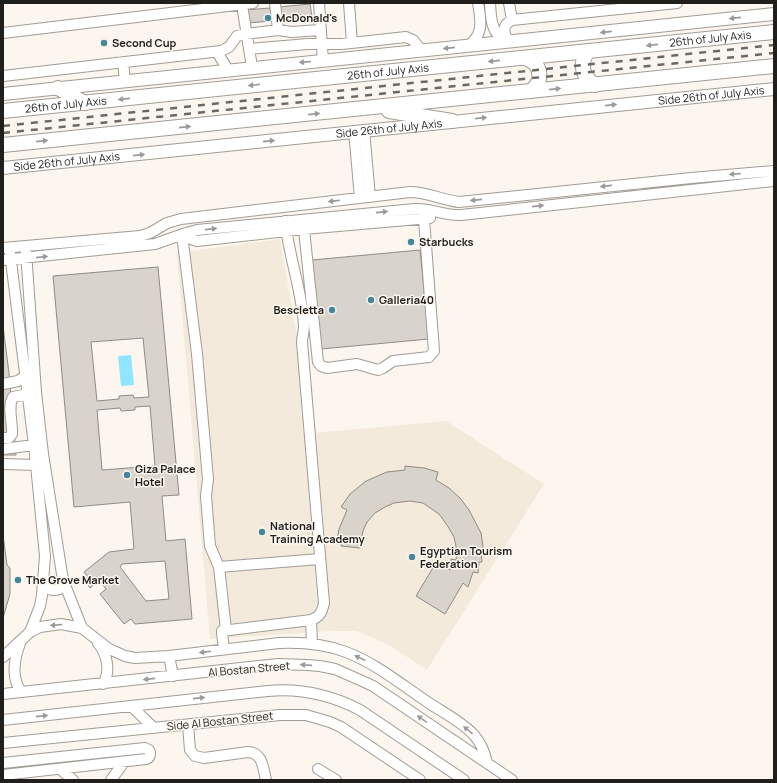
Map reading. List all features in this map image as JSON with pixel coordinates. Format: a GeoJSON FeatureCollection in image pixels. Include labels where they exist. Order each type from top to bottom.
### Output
{"type":"FeatureCollection","features":[{"type":"Feature","properties":{"kind":"highway","name":"26th of July Axis"},"geometry":{"type":"LineString","coordinates":[[3,111],[774,32]]}},
{"type":"Feature","properties":{"kind":"highway"},"geometry":{"type":"LineString","coordinates":[[588,51],[582,63],[583,72],[588,80],[595,85]]}},
{"type":"Feature","properties":{"kind":"highway"},"geometry":{"type":"LineString","coordinates":[[525,58],[536,64],[540,72],[539,81],[531,91]]}},
{"type":"Feature","properties":{"kind":"highway"},"geometry":{"type":"LineString","coordinates":[[3,145],[774,66]]}},
{"type":"Feature","properties":{"kind":"highway"},"geometry":{"type":"LineString","coordinates":[[58,88],[86,103]]}},
{"type":"Feature","properties":{"kind":"highway"},"geometry":{"type":"LineString","coordinates":[[371,108],[452,121]]}},
{"type":"Feature","properties":{"kind":"main road"},"geometry":{"type":"LineString","coordinates":[[3,94],[774,14]]}},
{"type":"Feature","properties":{"kind":"main road","name":"Side 26th of July Axis"},"geometry":{"type":"LineString","coordinates":[[3,168],[774,89]]}},
{"type":"Feature","properties":{"kind":"street"},"geometry":{"type":"LineString","coordinates":[[3,33],[253,3]]}},
{"type":"Feature","properties":{"kind":"street"},"geometry":{"type":"LineString","coordinates":[[275,3],[278,30]]}},
{"type":"Feature","properties":{"kind":"street"},"geometry":{"type":"LineString","coordinates":[[320,3],[320,30],[323,61]]}},
{"type":"Feature","properties":{"kind":"street"},"geometry":{"type":"LineString","coordinates":[[349,3],[352,43]]}},
{"type":"Feature","properties":{"kind":"street"},"geometry":{"type":"LineString","coordinates":[[468,46],[475,40],[481,27],[478,3]]}},
{"type":"Feature","properties":{"kind":"street"},"geometry":{"type":"LineString","coordinates":[[490,3],[494,30],[499,37],[507,42]]}},
{"type":"Feature","properties":{"kind":"street"},"geometry":{"type":"LineString","coordinates":[[509,3],[512,20]]}},
{"type":"Feature","properties":{"kind":"street"},"geometry":{"type":"LineString","coordinates":[[507,42],[504,28],[507,23],[512,20],[677,3]]}},
{"type":"Feature","properties":{"kind":"street"},"geometry":{"type":"LineString","coordinates":[[242,4],[252,67]]}},
{"type":"Feature","properties":{"kind":"street"},"geometry":{"type":"LineString","coordinates":[[3,76],[217,52],[227,49],[237,36],[246,34],[278,30],[292,32],[320,30]]}},
{"type":"Feature","properties":{"kind":"street"},"geometry":{"type":"LineString","coordinates":[[250,49],[308,44],[352,43],[408,37],[422,50]]}},
{"type":"Feature","properties":{"kind":"street"},"geometry":{"type":"LineString","coordinates":[[373,41],[374,55]]}},
{"type":"Feature","properties":{"kind":"street"},"geometry":{"type":"LineString","coordinates":[[217,52],[228,70]]}},
{"type":"Feature","properties":{"kind":"street"},"geometry":{"type":"LineString","coordinates":[[123,62],[125,81]]}},
{"type":"Feature","properties":{"kind":"street"},"geometry":{"type":"LineString","coordinates":[[359,131],[365,197]]}},
{"type":"Feature","properties":{"kind":"street"},"geometry":{"type":"LineString","coordinates":[[82,628],[65,585],[58,553],[32,393],[25,376],[14,289],[7,260],[6,248],[140,236],[150,233],[168,223],[181,219],[365,197],[417,192],[459,202],[683,178],[774,171]]}},
{"type":"Feature","properties":{"kind":"street"},"geometry":{"type":"LineString","coordinates":[[304,224],[415,209],[454,215],[774,181]]}},
{"type":"Feature","properties":{"kind":"street"},"geometry":{"type":"LineString","coordinates":[[512,196],[513,208]]}},
{"type":"Feature","properties":{"kind":"street"},"geometry":{"type":"LineString","coordinates":[[224,649],[222,632],[226,630],[311,620],[320,614],[324,603],[302,342],[304,327],[288,224],[290,207]]}},
{"type":"Feature","properties":{"kind":"street"},"geometry":{"type":"LineString","coordinates":[[7,260],[155,244],[198,230],[288,224],[424,218],[432,217],[436,212]]}},
{"type":"Feature","properties":{"kind":"street"},"geometry":{"type":"LineString","coordinates":[[304,224],[318,362],[327,368],[360,364],[378,370],[394,361],[429,357],[434,351],[424,218]]}},
{"type":"Feature","properties":{"kind":"street"},"geometry":{"type":"LineString","coordinates":[[184,234],[197,354],[208,479],[206,496],[210,546],[219,567],[226,630]]}},
{"type":"Feature","properties":{"kind":"street"},"geometry":{"type":"LineString","coordinates":[[3,657],[20,643],[30,632],[40,606],[44,586],[45,556],[34,445],[25,246]]}},
{"type":"Feature","properties":{"kind":"street"},"geometry":{"type":"LineString","coordinates":[[14,289],[28,288]]}},
{"type":"Feature","properties":{"kind":"street"},"geometry":{"type":"LineString","coordinates":[[3,384],[18,381],[25,376]]}},
{"type":"Feature","properties":{"kind":"street"},"geometry":{"type":"LineString","coordinates":[[3,438],[9,438],[12,434],[10,406],[12,400],[14,397],[32,393]]}},
{"type":"Feature","properties":{"kind":"street"},"geometry":{"type":"LineString","coordinates":[[3,449],[34,445]]}},
{"type":"Feature","properties":{"kind":"street"},"geometry":{"type":"LineString","coordinates":[[3,464],[36,465]]}},
{"type":"Feature","properties":{"kind":"street"},"geometry":{"type":"LineString","coordinates":[[219,567],[320,559]]}},
{"type":"Feature","properties":{"kind":"street"},"geometry":{"type":"LineString","coordinates":[[44,586],[51,590],[59,590],[65,585]]}},
{"type":"Feature","properties":{"kind":"street"},"geometry":{"type":"LineString","coordinates":[[311,620],[312,644]]}},
{"type":"Feature","properties":{"kind":"street"},"geometry":{"type":"LineString","coordinates":[[30,632],[45,626],[61,624],[82,628],[109,649],[125,656],[135,658],[169,656],[279,643],[312,644],[345,651],[365,660],[387,673],[469,730],[481,745],[486,763]]}},
{"type":"Feature","properties":{"kind":"street"},"geometry":{"type":"LineString","coordinates":[[95,638],[104,652],[106,661],[107,672],[106,679],[103,684]]}},
{"type":"Feature","properties":{"kind":"street"},"geometry":{"type":"LineString","coordinates":[[20,643],[14,668],[15,681],[21,692]]}},
{"type":"Feature","properties":{"kind":"street"},"geometry":{"type":"LineString","coordinates":[[169,656],[173,676]]}},
{"type":"Feature","properties":{"kind":"street","name":"Al Bostan Street"},"geometry":{"type":"LineString","coordinates":[[3,694],[278,664],[306,665],[334,669],[373,686],[512,780]]}},
{"type":"Feature","properties":{"kind":"street"},"geometry":{"type":"LineString","coordinates":[[3,720],[284,689],[316,693],[345,702],[360,710],[464,780]]}},
{"type":"Feature","properties":{"kind":"street"},"geometry":{"type":"LineString","coordinates":[[131,706],[154,728]]}},
{"type":"Feature","properties":{"kind":"street","name":"Side Al Bostan Street"},"geometry":{"type":"LineString","coordinates":[[3,743],[280,715],[299,715],[318,718],[341,727],[420,780]]}},
{"type":"Feature","properties":{"kind":"street"},"geometry":{"type":"LineString","coordinates":[[188,725],[190,750],[196,756],[204,758],[248,752],[256,753],[261,759],[266,780]]}},
{"type":"Feature","properties":{"kind":"street"},"geometry":{"type":"LineString","coordinates":[[3,763],[145,748],[147,748],[151,754],[148,758],[124,762],[3,775]]}},
{"type":"Feature","properties":{"kind":"street"},"geometry":{"type":"LineString","coordinates":[[111,780],[124,762]]}},
{"type":"Feature","properties":{"kind":"street"},"geometry":{"type":"LineString","coordinates":[[60,769],[73,780]]}},
{"type":"Feature","properties":{"kind":"street"},"geometry":{"type":"LineString","coordinates":[[318,769],[336,780]]}},
{"type":"Feature","properties":{"kind":"shaded area"},"geometry":{"type":"Polygon","coordinates":[[[280,239],[314,433],[446,421],[544,484],[427,670],[389,645],[357,631],[333,631],[210,639],[177,253],[280,239]]]}},
{"type":"Feature","properties":{"kind":"water"},"geometry":{"type":"Polygon","coordinates":[[[131,355],[134,385],[121,386],[118,356],[131,355]]]}},
{"type":"Feature","properties":{"kind":"building"},"geometry":{"type":"Polygon","coordinates":[[[310,4],[312,17],[279,20],[278,7],[310,4]]]}},
{"type":"Feature","properties":{"kind":"building"},"geometry":{"type":"Polygon","coordinates":[[[270,8],[272,21],[247,23],[245,10],[270,8]]]}},
{"type":"Feature","properties":{"kind":"building","name":"Galleria40"},"geometry":{"type":"Polygon","coordinates":[[[420,250],[429,339],[321,349],[312,260],[420,250]]]}},
{"type":"Feature","properties":{"kind":"building"},"geometry":{"type":"Polygon","coordinates":[[[158,267],[179,495],[162,496],[166,541],[185,539],[192,619],[135,624],[131,619],[124,624],[100,594],[106,589],[99,580],[90,588],[84,580],[88,577],[84,572],[109,552],[134,549],[130,502],[74,507],[53,276],[158,267]],[[143,338],[91,342],[97,401],[119,399],[119,396],[133,395],[134,398],[149,397],[143,338]],[[150,406],[135,407],[135,410],[121,411],[120,408],[97,410],[102,470],[155,466],[150,406]],[[165,561],[122,564],[120,567],[146,601],[169,599],[165,561]]]}},
{"type":"Feature","properties":{"kind":"building"},"geometry":{"type":"Polygon","coordinates":[[[3,326],[9,373],[16,455],[3,455],[3,326]]]}},
{"type":"Feature","properties":{"kind":"building"},"geometry":{"type":"Polygon","coordinates":[[[405,466],[424,468],[438,472],[436,480],[449,488],[460,498],[469,510],[481,533],[484,553],[481,552],[482,562],[479,562],[478,573],[473,572],[468,587],[463,583],[445,614],[416,596],[437,561],[450,570],[451,559],[456,560],[457,551],[454,537],[447,525],[439,514],[423,503],[410,501],[394,503],[375,513],[367,522],[363,531],[360,548],[341,546],[341,540],[337,540],[339,529],[347,510],[341,507],[350,494],[366,481],[387,472],[405,470],[405,466]]]}},
{"type":"Feature","properties":{"kind":"building"},"geometry":{"type":"Polygon","coordinates":[[[3,535],[7,565],[10,568],[10,594],[3,618],[3,535]]]}},
{"type":"Feature","properties":{"kind":"railway"},"geometry":{"type":"LineString","coordinates":[[3,126],[774,45]]}},
{"type":"Feature","properties":{"kind":"railway"},"geometry":{"type":"LineString","coordinates":[[3,133],[774,53]]}},
{"type":"Feature","properties":{"kind":"place","name":"McDonald's"},"geometry":{"type":"Point","coordinates":[268,18]}},
{"type":"Feature","properties":{"kind":"place","name":"Second Cup"},"geometry":{"type":"Point","coordinates":[104,43]}},
{"type":"Feature","properties":{"kind":"place","name":"Starbucks"},"geometry":{"type":"Point","coordinates":[411,242]}},
{"type":"Feature","properties":{"kind":"place","name":"Galleria40"},"geometry":{"type":"Point","coordinates":[371,300]}},
{"type":"Feature","properties":{"kind":"place","name":"Bescletta"},"geometry":{"type":"Point","coordinates":[332,310]}},
{"type":"Feature","properties":{"kind":"place","name":"Giza Palace Hotel"},"geometry":{"type":"Point","coordinates":[127,475]}},
{"type":"Feature","properties":{"kind":"place","name":"National Training Academy"},"geometry":{"type":"Point","coordinates":[262,532]}},
{"type":"Feature","properties":{"kind":"place","name":"Egyptian Tourism Federation"},"geometry":{"type":"Point","coordinates":[412,557]}},
{"type":"Feature","properties":{"kind":"place","name":"The Grove Market"},"geometry":{"type":"Point","coordinates":[18,580]}}]}
